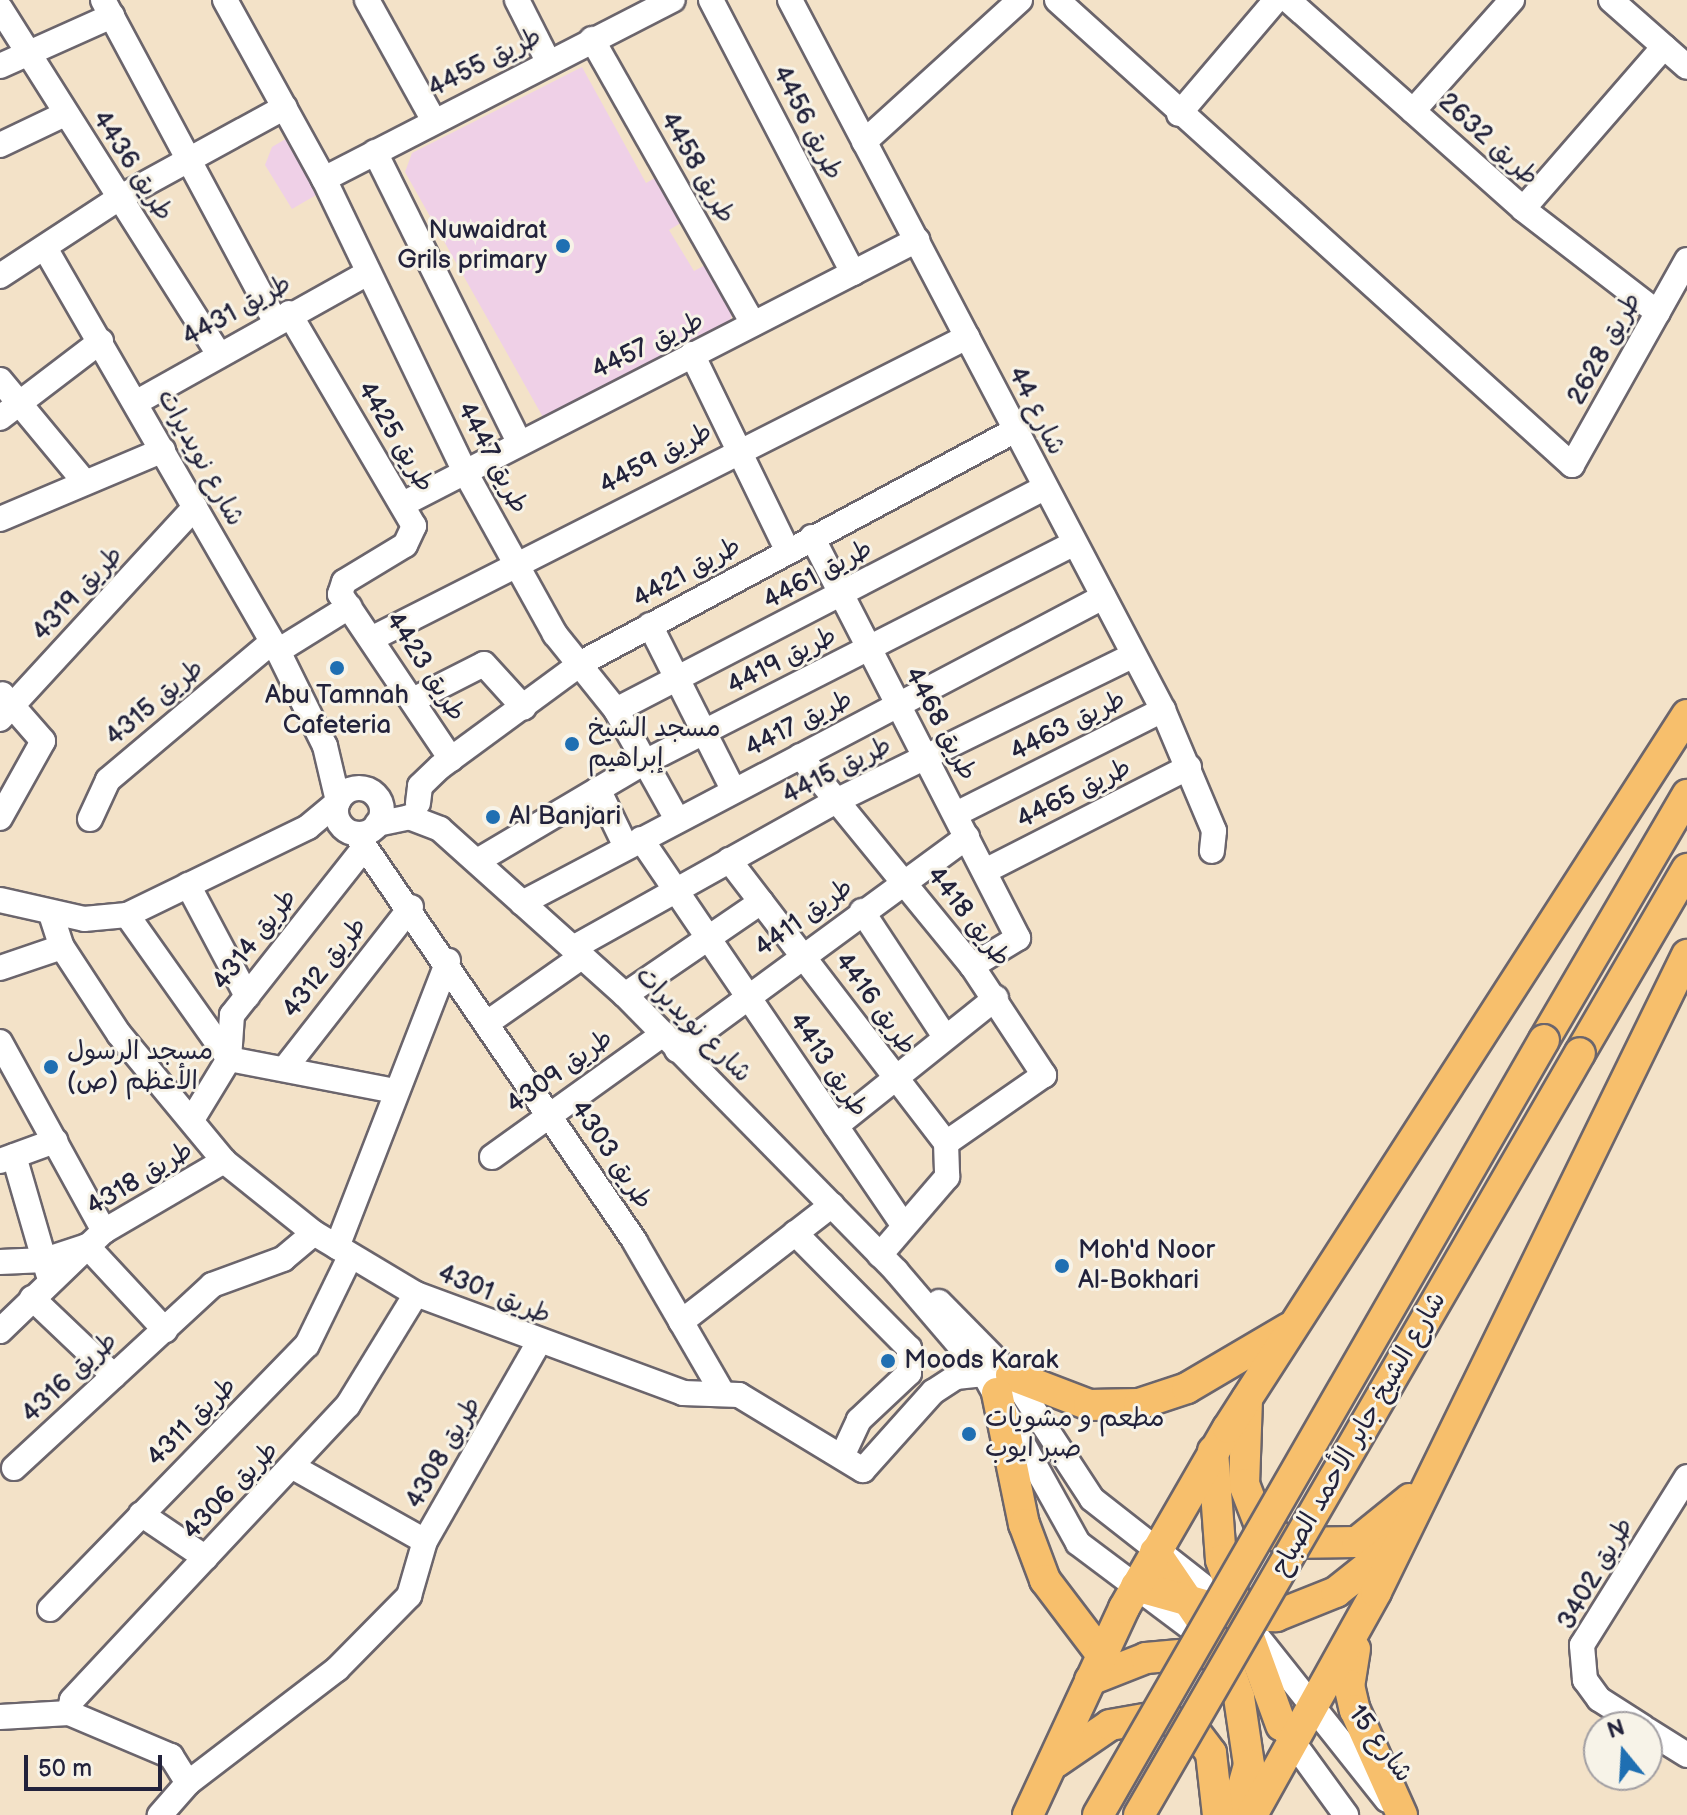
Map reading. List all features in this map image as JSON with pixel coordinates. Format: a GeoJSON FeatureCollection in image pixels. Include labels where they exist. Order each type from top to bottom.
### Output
{"type":"FeatureCollection","features":[{"type":"Feature","properties":{"kind":"main road"},"geometry":{"type":"LineString","coordinates":[[1028,1815],[1056,1762],[1096,1667],[1136,1586],[1213,1451],[1687,715]]}},
{"type":"Feature","properties":{"kind":"main road"},"geometry":{"type":"LineString","coordinates":[[1098,1815],[1687,795]]}},
{"type":"Feature","properties":{"kind":"main road","name":"شارع الشيخ جابر الأحمد الصباح"},"geometry":{"type":"LineString","coordinates":[[1139,1815],[1687,869]]}},
{"type":"Feature","properties":{"kind":"main road"},"geometry":{"type":"LineString","coordinates":[[1252,1815],[1288,1736],[1317,1707],[1376,1592],[1687,955]]}},
{"type":"Feature","properties":{"kind":"main road"},"geometry":{"type":"LineString","coordinates":[[1096,1667],[1045,1580],[1024,1524],[997,1381],[1089,1405],[1139,1404],[1194,1385],[1298,1323]]}},
{"type":"Feature","properties":{"kind":"main road"},"geometry":{"type":"LineString","coordinates":[[1247,1397],[1244,1484],[1259,1523],[1288,1543],[1357,1542],[1388,1524],[1430,1477]]}},
{"type":"Feature","properties":{"kind":"main road"},"geometry":{"type":"LineString","coordinates":[[1213,1451],[1221,1560],[1240,1615],[1264,1653],[1288,1736]]}},
{"type":"Feature","properties":{"kind":"main road"},"geometry":{"type":"LineString","coordinates":[[1136,1586],[1240,1615],[1305,1607],[1365,1572],[1398,1542]]}},
{"type":"Feature","properties":{"kind":"main road"},"geometry":{"type":"LineString","coordinates":[[1155,1552],[1192,1600],[1223,1652],[1247,1735],[1246,1789],[1235,1815]]}},
{"type":"Feature","properties":{"kind":"main road"},"geometry":{"type":"LineString","coordinates":[[1376,1592],[1349,1685],[1400,1815]]}},
{"type":"Feature","properties":{"kind":"main road"},"geometry":{"type":"LineString","coordinates":[[1096,1667],[1146,1658],[1223,1652],[1264,1653]]}},
{"type":"Feature","properties":{"kind":"main road"},"geometry":{"type":"LineString","coordinates":[[1056,1762],[1110,1725],[1161,1716],[1196,1733],[1211,1753],[1218,1815]]}},
{"type":"Feature","properties":{"kind":"street"},"geometry":{"type":"LineString","coordinates":[[367,0],[434,121]]}},
{"type":"Feature","properties":{"kind":"street"},"geometry":{"type":"LineString","coordinates":[[517,0],[548,61]]}},
{"type":"Feature","properties":{"kind":"street","name":"طريق 4455"},"geometry":{"type":"LineString","coordinates":[[324,179],[548,61],[673,0]]}},
{"type":"Feature","properties":{"kind":"street","name":"طريق 4456"},"geometry":{"type":"LineString","coordinates":[[711,0],[853,273]]}},
{"type":"Feature","properties":{"kind":"street","name":"شارع 44"},"geometry":{"type":"LineString","coordinates":[[790,0],[1073,544],[1163,710],[1214,831],[1212,851]]}},
{"type":"Feature","properties":{"kind":"street"},"geometry":{"type":"LineString","coordinates":[[864,142],[1020,0]]}},
{"type":"Feature","properties":{"kind":"street"},"geometry":{"type":"LineString","coordinates":[[1057,0],[1179,114],[1276,0]]}},
{"type":"Feature","properties":{"kind":"street","name":"طريق 2632"},"geometry":{"type":"LineString","coordinates":[[1288,0],[1523,209],[1658,313]]}},
{"type":"Feature","properties":{"kind":"street"},"geometry":{"type":"LineString","coordinates":[[1413,111],[1512,0]]}},
{"type":"Feature","properties":{"kind":"street"},"geometry":{"type":"LineString","coordinates":[[1611,0],[1687,67]]}},
{"type":"Feature","properties":{"kind":"street","name":"طريق 4447"},"geometry":{"type":"LineString","coordinates":[[232,2],[324,179],[366,274],[464,470],[555,634],[583,662],[616,710],[677,819]]}},
{"type":"Feature","properties":{"kind":"street","name":"طريق 4436"},"geometry":{"type":"LineString","coordinates":[[0,8],[218,353]]}},
{"type":"Feature","properties":{"kind":"street"},"geometry":{"type":"LineString","coordinates":[[0,66],[29,54],[108,8]]}},
{"type":"Feature","properties":{"kind":"street","name":"طريق 4425"},"geometry":{"type":"LineString","coordinates":[[108,8],[281,316],[405,503],[412,537],[344,582],[340,594],[349,607]]}},
{"type":"Feature","properties":{"kind":"street","name":"طريق 4458"},"geometry":{"type":"LineString","coordinates":[[592,39],[753,324]]}},
{"type":"Feature","properties":{"kind":"street"},"geometry":{"type":"LineString","coordinates":[[1523,209],[1664,47]]}},
{"type":"Feature","properties":{"kind":"street"},"geometry":{"type":"LineString","coordinates":[[3,267],[45,248],[119,198],[285,107]]}},
{"type":"Feature","properties":{"kind":"street"},"geometry":{"type":"LineString","coordinates":[[1,144],[65,114]]}},
{"type":"Feature","properties":{"kind":"street","name":"طريق 2628"},"geometry":{"type":"LineString","coordinates":[[1179,114],[1572,465],[1687,260]]}},
{"type":"Feature","properties":{"kind":"street"},"geometry":{"type":"LineString","coordinates":[[375,152],[519,442]]}},
{"type":"Feature","properties":{"kind":"street","name":"طريق 4457"},"geometry":{"type":"LineString","coordinates":[[405,503],[917,240]]}},
{"type":"Feature","properties":{"kind":"street","name":"شارع نويديرات"},"geometry":{"type":"LineString","coordinates":[[45,248],[137,402],[275,646],[325,746],[337,802],[337,819],[363,833]]}},
{"type":"Feature","properties":{"kind":"street","name":"طريق 4431"},"geometry":{"type":"LineString","coordinates":[[137,402],[281,316],[366,274]]}},
{"type":"Feature","properties":{"kind":"street","name":"طريق 4459"},"geometry":{"type":"LineString","coordinates":[[375,637],[738,448],[967,337]]}},
{"type":"Feature","properties":{"kind":"street"},"geometry":{"type":"LineString","coordinates":[[0,418],[24,405],[101,341]]}},
{"type":"Feature","properties":{"kind":"street"},"geometry":{"type":"LineString","coordinates":[[692,354],[787,550]]}},
{"type":"Feature","properties":{"kind":"street"},"geometry":{"type":"LineString","coordinates":[[0,380],[24,405],[84,481]]}},
{"type":"Feature","properties":{"kind":"street","name":"طريق 4421"},"geometry":{"type":"LineString","coordinates":[[418,803],[420,786],[451,759],[583,662],[1015,430]]}},
{"type":"Feature","properties":{"kind":"street"},"geometry":{"type":"LineString","coordinates":[[0,519],[163,450]]}},
{"type":"Feature","properties":{"kind":"street","name":"طريق 4461"},"geometry":{"type":"LineString","coordinates":[[616,710],[1044,488]]}},
{"type":"Feature","properties":{"kind":"street","name":"طريق 4319"},"geometry":{"type":"LineString","coordinates":[[4,705],[195,507]]}},
{"type":"Feature","properties":{"kind":"street","name":"طريق 4468"},"geometry":{"type":"LineString","coordinates":[[812,537],[896,706],[956,814],[1018,938],[972,966]]}},
{"type":"Feature","properties":{"kind":"street","name":"طريق 4419"},"geometry":{"type":"LineString","coordinates":[[479,860],[643,763],[1073,544]]}},
{"type":"Feature","properties":{"kind":"street","name":"طريق 4417"},"geometry":{"type":"LineString","coordinates":[[522,903],[733,789],[1103,597]]}},
{"type":"Feature","properties":{"kind":"street","name":"طريق 4423"},"geometry":{"type":"LineString","coordinates":[[349,607],[375,637],[451,759]]}},
{"type":"Feature","properties":{"kind":"street","name":"طريق 4315"},"geometry":{"type":"LineString","coordinates":[[90,819],[108,780],[275,646],[349,607]]}},
{"type":"Feature","properties":{"kind":"street"},"geometry":{"type":"LineString","coordinates":[[650,625],[733,789]]}},
{"type":"Feature","properties":{"kind":"street","name":"طريق 4415"},"geometry":{"type":"LineString","coordinates":[[578,952],[672,891],[838,800],[1132,656]]}},
{"type":"Feature","properties":{"kind":"street"},"geometry":{"type":"LineString","coordinates":[[415,699],[484,664],[524,708]]}},
{"type":"Feature","properties":{"kind":"street"},"geometry":{"type":"LineString","coordinates":[[0,818],[43,741],[4,705]]}},
{"type":"Feature","properties":{"kind":"street","name":"طريق 4463"},"geometry":{"type":"LineString","coordinates":[[956,814],[1163,710]]}},
{"type":"Feature","properties":{"kind":"street","name":"شارع نويديرات"},"geometry":{"type":"LineString","coordinates":[[325,746],[371,793]]}},
{"type":"Feature","properties":{"kind":"street","name":"طريق 4418"},"geometry":{"type":"LineString","coordinates":[[800,756],[972,966],[1044,1075],[946,1143]]}},
{"type":"Feature","properties":{"kind":"street","name":"طريق 4465"},"geometry":{"type":"LineString","coordinates":[[985,871],[1189,767]]}},
{"type":"Feature","properties":{"kind":"street","name":"طريق 4413"},"geometry":{"type":"LineString","coordinates":[[598,789],[746,995],[903,1224]]}},
{"type":"Feature","properties":{"kind":"street"},"geometry":{"type":"LineString","coordinates":[[363,833],[371,793]]}},
{"type":"Feature","properties":{"kind":"street"},"geometry":{"type":"LineString","coordinates":[[0,900],[51,914],[127,915],[297,833],[337,802],[371,793],[418,803]]}},
{"type":"Feature","properties":{"kind":"street","name":"شارع نويديرات"},"geometry":{"type":"LineString","coordinates":[[418,803],[440,829],[479,860],[625,995],[888,1263],[911,1273],[1092,1499],[1155,1552],[1240,1615]]}},
{"type":"Feature","properties":{"kind":"street","name":"شارع نويديرات"},"geometry":{"type":"LineString","coordinates":[[297,833],[363,833],[409,817],[440,829]]}},
{"type":"Feature","properties":{"kind":"street","name":"طريق 4303"},"geometry":{"type":"LineString","coordinates":[[363,833],[384,869],[490,1021],[722,1392]]}},
{"type":"Feature","properties":{"kind":"street","name":"طريق 4314"},"geometry":{"type":"LineString","coordinates":[[193,1118],[229,1059],[227,1030],[247,996],[363,833]]}},
{"type":"Feature","properties":{"kind":"street","name":"طريق 4411"},"geometry":{"type":"LineString","coordinates":[[670,1042],[746,995],[802,951],[967,837]]}},
{"type":"Feature","properties":{"kind":"street","name":"طريق 4416"},"geometry":{"type":"LineString","coordinates":[[729,860],[802,951],[897,1083],[946,1143]]}},
{"type":"Feature","properties":{"kind":"street"},"geometry":{"type":"LineString","coordinates":[[188,885],[247,996]]}},
{"type":"Feature","properties":{"kind":"street"},"geometry":{"type":"LineString","coordinates":[[625,995],[761,902]]}},
{"type":"Feature","properties":{"kind":"street","name":"طريق 4312"},"geometry":{"type":"LineString","coordinates":[[286,1067],[411,907]]}},
{"type":"Feature","properties":{"kind":"street"},"geometry":{"type":"LineString","coordinates":[[862,911],[943,1034]]}},
{"type":"Feature","properties":{"kind":"street","name":"طريق 4301"},"geometry":{"type":"LineString","coordinates":[[51,914],[62,947],[119,1034],[193,1118],[224,1161],[314,1233],[416,1294],[538,1344],[683,1393],[739,1395],[863,1470],[933,1392],[956,1377],[997,1381]]}},
{"type":"Feature","properties":{"kind":"street"},"geometry":{"type":"LineString","coordinates":[[127,915],[229,1059],[286,1067],[395,1091]]}},
{"type":"Feature","properties":{"kind":"street"},"geometry":{"type":"LineString","coordinates":[[0,968],[62,947]]}},
{"type":"Feature","properties":{"kind":"street"},"geometry":{"type":"LineString","coordinates":[[490,1021],[578,952]]}},
{"type":"Feature","properties":{"kind":"street","name":"طريق 4311"},"geometry":{"type":"LineString","coordinates":[[50,1609],[307,1345],[344,1252],[395,1091],[448,961]]}},
{"type":"Feature","properties":{"kind":"street"},"geometry":{"type":"LineString","coordinates":[[836,1126],[897,1083],[904,1067],[943,1034],[996,998]]}},
{"type":"Feature","properties":{"kind":"street"},"geometry":{"type":"LineString","coordinates":[[0,1042],[10,1082],[55,1141],[95,1238],[165,1330]]}},
{"type":"Feature","properties":{"kind":"street","name":"طريق 4309"},"geometry":{"type":"LineString","coordinates":[[492,1157],[549,1114],[670,1042]]}},
{"type":"Feature","properties":{"kind":"street"},"geometry":{"type":"LineString","coordinates":[[48,1270],[7,1159],[55,1141]]}},
{"type":"Feature","properties":{"kind":"street"},"geometry":{"type":"LineString","coordinates":[[888,1263],[903,1224],[947,1177],[946,1143]]}},
{"type":"Feature","properties":{"kind":"street","name":"طريق 4318"},"geometry":{"type":"LineString","coordinates":[[0,1331],[32,1298],[48,1270],[95,1238],[224,1161]]}},
{"type":"Feature","properties":{"kind":"street"},"geometry":{"type":"LineString","coordinates":[[681,1322],[832,1205]]}},
{"type":"Feature","properties":{"kind":"street","name":"طريق 4316"},"geometry":{"type":"LineString","coordinates":[[14,1468],[225,1277],[283,1259],[314,1233]]}},
{"type":"Feature","properties":{"kind":"street"},"geometry":{"type":"LineString","coordinates":[[795,1233],[909,1348],[909,1373],[859,1420],[842,1456]]}},
{"type":"Feature","properties":{"kind":"street","name":"طريق 4318"},"geometry":{"type":"LineString","coordinates":[[0,1262],[48,1270]]}},
{"type":"Feature","properties":{"kind":"street","name":"طريق 4306"},"geometry":{"type":"LineString","coordinates":[[69,1713],[72,1700],[293,1467],[362,1385],[416,1294]]}},
{"type":"Feature","properties":{"kind":"street"},"geometry":{"type":"LineString","coordinates":[[32,1298],[114,1376]]}},
{"type":"Feature","properties":{"kind":"street","name":"طريق 4308"},"geometry":{"type":"LineString","coordinates":[[293,1467],[425,1541],[538,1344]]}},
{"type":"Feature","properties":{"kind":"street","name":"شارع نويديرات"},"geometry":{"type":"LineString","coordinates":[[997,1381],[1070,1533],[1223,1652],[1346,1815]]}},
{"type":"Feature","properties":{"kind":"street","name":"طريق 3402"},"geometry":{"type":"LineString","coordinates":[[1618,1711],[1599,1699],[1585,1680],[1582,1645],[1687,1477]]}},
{"type":"Feature","properties":{"kind":"street"},"geometry":{"type":"LineString","coordinates":[[141,1514],[206,1558]]}},
{"type":"Feature","properties":{"kind":"street"},"geometry":{"type":"LineString","coordinates":[[160,1815],[188,1783],[301,1700],[393,1614],[417,1579],[425,1541]]}},
{"type":"Feature","properties":{"kind":"street","name":"شارع 15"},"geometry":{"type":"LineString","coordinates":[[1264,1653],[1317,1707],[1400,1815]]}},
{"type":"Feature","properties":{"kind":"street"},"geometry":{"type":"LineString","coordinates":[[0,1717],[69,1713],[171,1756],[188,1783]]}},
{"type":"Feature","properties":{"kind":"street","name":"طريق 3402"},"geometry":{"type":"LineString","coordinates":[[1663,1740],[1687,1755]]}},
{"type":"Feature","properties":{"kind":"shaded area","name":"Nuwaidrat Grils primary"},"geometry":{"type":"Polygon","coordinates":[[[582,67],[646,183],[664,173],[689,218],[669,230],[694,271],[711,262],[735,303],[729,325],[544,419],[405,172],[412,153],[582,67]]]}},
{"type":"Feature","properties":{"kind":"shaded area"},"geometry":{"type":"Polygon","coordinates":[[[294,134],[323,191],[292,209],[265,165],[272,147],[294,134]]]}},
{"type":"Feature","properties":{"kind":"place","name":"Nuwaidrat Grils primary"},"geometry":{"type":"Point","coordinates":[563,246]}},
{"type":"Feature","properties":{"kind":"place","name":"Abu Tamnah Cafeteria"},"geometry":{"type":"Point","coordinates":[337,668]}},
{"type":"Feature","properties":{"kind":"place","name":"مسجد الشيخ إبراهيم"},"geometry":{"type":"Point","coordinates":[572,744]}},
{"type":"Feature","properties":{"kind":"place","name":"Al Banjari"},"geometry":{"type":"Point","coordinates":[493,817]}},
{"type":"Feature","properties":{"kind":"place","name":"مسجد الرسول الأعظم (ص)"},"geometry":{"type":"Point","coordinates":[51,1067]}},
{"type":"Feature","properties":{"kind":"place","name":"Moh'd Noor Al-Bokhari"},"geometry":{"type":"Point","coordinates":[1062,1266]}},
{"type":"Feature","properties":{"kind":"place","name":"Moods Karak"},"geometry":{"type":"Point","coordinates":[888,1361]}},
{"type":"Feature","properties":{"kind":"place","name":"مطعم و مشويات صبر ايوب"},"geometry":{"type":"Point","coordinates":[969,1434]}}]}
